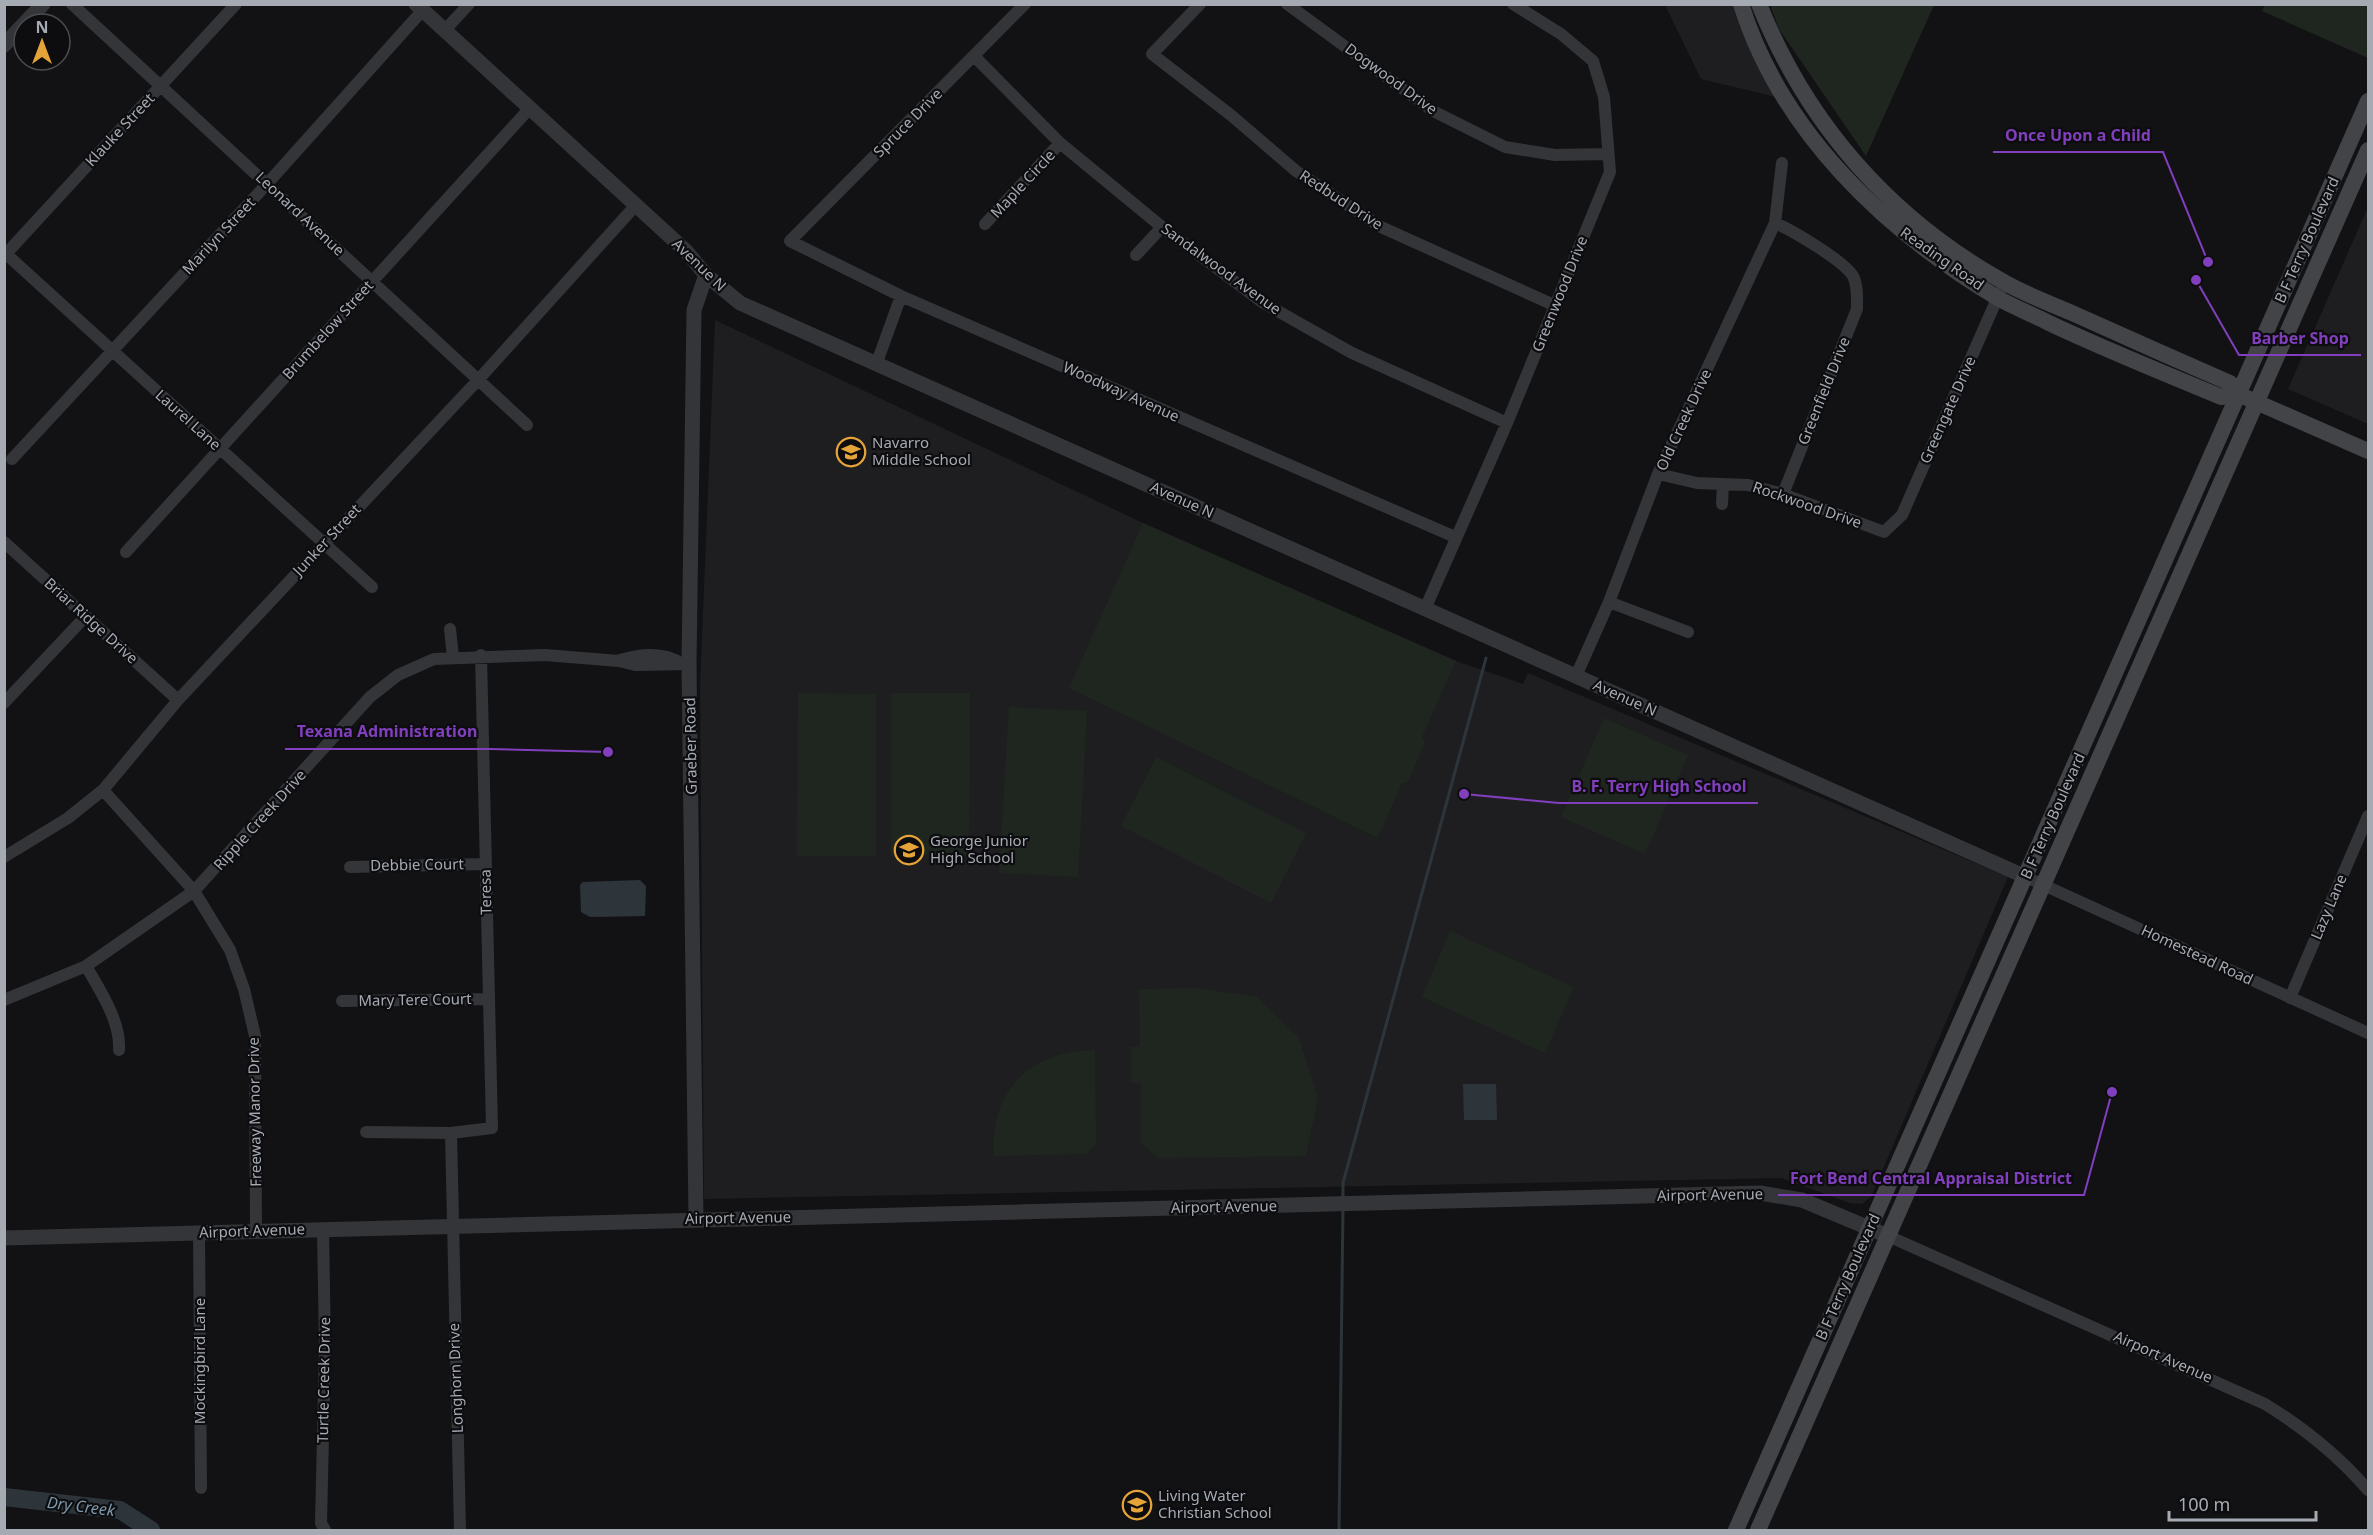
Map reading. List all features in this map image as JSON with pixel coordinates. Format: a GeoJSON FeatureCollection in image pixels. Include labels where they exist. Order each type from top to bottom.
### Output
{"type":"FeatureCollection","features":[{"type":"Feature","properties":{"kind":"main road","name":"Reading Road"},"geometry":{"type":"LineString","coordinates":[[1741,4],[1748,25],[1781,92],[1830,163],[1896,228],[2000,290],[2230,383],[2238,394],[2368,451]]}},
{"type":"Feature","properties":{"kind":"main road","name":"Reading Road"},"geometry":{"type":"LineString","coordinates":[[1759,4],[1776,46],[1800,92],[1863,173],[1923,228],[2000,290]]}},
{"type":"Feature","properties":{"kind":"main road","name":"B F Terry Boulevard"},"geometry":{"type":"LineString","coordinates":[[1736,1530],[2368,101]]}},
{"type":"Feature","properties":{"kind":"main road","name":"B F Terry Boulevard"},"geometry":{"type":"LineString","coordinates":[[1758,1530],[2368,150]]}},
{"type":"Feature","properties":{"kind":"street","name":"Leonard Avenue"},"geometry":{"type":"LineString","coordinates":[[72,4],[479,378],[527,426]]}},
{"type":"Feature","properties":{"kind":"street","name":"Klauke Street"},"geometry":{"type":"LineString","coordinates":[[5,254],[236,4]]}},
{"type":"Feature","properties":{"kind":"street"},"geometry":{"type":"LineString","coordinates":[[445,30],[469,4]]}},
{"type":"Feature","properties":{"kind":"street","name":"Spruce Drive"},"geometry":{"type":"LineString","coordinates":[[790,241],[975,57],[1025,4]]}},
{"type":"Feature","properties":{"kind":"street","name":"Redbud Drive"},"geometry":{"type":"LineString","coordinates":[[1200,4],[1152,54],[1232,116],[1296,171],[1381,227],[1556,306]]}},
{"type":"Feature","properties":{"kind":"street","name":"Dogwood Drive"},"geometry":{"type":"LineString","coordinates":[[1287,4],[1433,111],[1505,147],[1554,155],[1607,154]]}},
{"type":"Feature","properties":{"kind":"street","name":"Greenwood Drive"},"geometry":{"type":"LineString","coordinates":[[1425,609],[1507,423],[1610,172],[1604,97],[1593,62],[1561,34],[1513,4]]}},
{"type":"Feature","properties":{"kind":"street","name":"Avenue N"},"geometry":{"type":"LineString","coordinates":[[419,8],[686,251],[706,275],[740,303],[2026,877]]}},
{"type":"Feature","properties":{"kind":"street","name":"Marilyn Street"},"geometry":{"type":"LineString","coordinates":[[12,459],[267,184],[419,8]]}},
{"type":"Feature","properties":{"kind":"street","name":"Sandalwood Avenue"},"geometry":{"type":"LineString","coordinates":[[975,57],[1060,143],[1162,227],[1262,302],[1352,353],[1507,423]]}},
{"type":"Feature","properties":{"kind":"street","name":"Brumbelow Street"},"geometry":{"type":"LineString","coordinates":[[126,552],[530,108]]}},
{"type":"Feature","properties":{"kind":"street","name":"Maple Circle"},"geometry":{"type":"LineString","coordinates":[[985,224],[1060,143]]}},
{"type":"Feature","properties":{"kind":"street","name":"Old Creek Drive"},"geometry":{"type":"LineString","coordinates":[[1576,676],[1609,602],[1659,474],[1775,223],[1782,163]]}},
{"type":"Feature","properties":{"kind":"street","name":"Junker Street"},"geometry":{"type":"LineString","coordinates":[[4,857],[68,818],[103,790],[178,699],[479,378],[636,205]]}},
{"type":"Feature","properties":{"kind":"street","name":"Greenfield Drive"},"geometry":{"type":"LineString","coordinates":[[1775,223],[1800,233],[1852,275],[1857,309],[1783,494]]}},
{"type":"Feature","properties":{"kind":"street"},"geometry":{"type":"LineString","coordinates":[[1136,255],[1162,227]]}},
{"type":"Feature","properties":{"kind":"street","name":"Woodway Avenue"},"geometry":{"type":"LineString","coordinates":[[790,241],[901,296],[1455,537]]}},
{"type":"Feature","properties":{"kind":"street","name":"Laurel Lane"},"geometry":{"type":"LineString","coordinates":[[5,254],[372,587]]}},
{"type":"Feature","properties":{"kind":"street","name":"Graeber Road"},"geometry":{"type":"LineString","coordinates":[[696,1219],[686,664],[694,310],[706,275]]}},
{"type":"Feature","properties":{"kind":"street","name":"Greengate Drive"},"geometry":{"type":"LineString","coordinates":[[1884,532],[1902,514],[2000,290]]}},
{"type":"Feature","properties":{"kind":"street"},"geometry":{"type":"LineString","coordinates":[[876,365],[901,296]]}},
{"type":"Feature","properties":{"kind":"street","name":"Rockwood Drive"},"geometry":{"type":"LineString","coordinates":[[1659,474],[1696,483],[1748,485],[1783,494],[1884,532]]}},
{"type":"Feature","properties":{"kind":"street"},"geometry":{"type":"LineString","coordinates":[[1722,504],[1723,484]]}},
{"type":"Feature","properties":{"kind":"street","name":"Briar Ridge Drive"},"geometry":{"type":"LineString","coordinates":[[4,542],[178,699]]}},
{"type":"Feature","properties":{"kind":"street"},"geometry":{"type":"LineString","coordinates":[[1609,602],[1688,632]]}},
{"type":"Feature","properties":{"kind":"street"},"geometry":{"type":"LineString","coordinates":[[4,703],[85,617]]}},
{"type":"Feature","properties":{"kind":"street"},"geometry":{"type":"LineString","coordinates":[[450,628],[453,657]]}},
{"type":"Feature","properties":{"kind":"street","name":"Ripple Creek Drive"},"geometry":{"type":"LineString","coordinates":[[4,1000],[86,966],[194,891],[370,697],[398,675],[434,658],[453,657],[545,655],[619,660],[635,656],[670,656],[686,664]]}},
{"type":"Feature","properties":{"kind":"street","name":"Teresa"},"geometry":{"type":"LineString","coordinates":[[451,1133],[492,1128],[487,999],[482,656]]}},
{"type":"Feature","properties":{"kind":"street","name":"Freeway Manor Drive"},"geometry":{"type":"LineString","coordinates":[[103,790],[194,891],[230,950],[244,989],[255,1036],[256,1231]]}},
{"type":"Feature","properties":{"kind":"street","name":"Lazy Lane"},"geometry":{"type":"LineString","coordinates":[[2290,998],[2368,816]]}},
{"type":"Feature","properties":{"kind":"street","name":"Debbie Court"},"geometry":{"type":"LineString","coordinates":[[350,867],[485,864]]}},
{"type":"Feature","properties":{"kind":"street","name":"Homestead Road"},"geometry":{"type":"LineString","coordinates":[[2026,877],[2368,1033]]}},
{"type":"Feature","properties":{"kind":"street"},"geometry":{"type":"LineString","coordinates":[[86,966],[120,1038],[118,1050]]}},
{"type":"Feature","properties":{"kind":"street","name":"Mary Tere Court"},"geometry":{"type":"LineString","coordinates":[[342,1001],[487,999]]}},
{"type":"Feature","properties":{"kind":"street"},"geometry":{"type":"LineString","coordinates":[[366,1132],[451,1133]]}},
{"type":"Feature","properties":{"kind":"street","name":"Longhorn Drive"},"geometry":{"type":"LineString","coordinates":[[451,1133],[451,1225],[460,1530]]}},
{"type":"Feature","properties":{"kind":"street","name":"Airport Avenue"},"geometry":{"type":"LineString","coordinates":[[4,1238],[1760,1193],[1802,1200],[1870,1228],[2265,1404],[2300,1426],[2332,1452],[2368,1490]]}},
{"type":"Feature","properties":{"kind":"street","name":"Turtle Creek Drive"},"geometry":{"type":"LineString","coordinates":[[323,1229],[326,1349],[321,1523],[325,1530]]}},
{"type":"Feature","properties":{"kind":"street","name":"Mockingbird Lane"},"geometry":{"type":"LineString","coordinates":[[199,1233],[201,1488]]}},
{"type":"Feature","properties":{"kind":"shaded area"},"geometry":{"type":"Polygon","coordinates":[[[1665,5],[1736,5],[1776,97],[1701,79],[1665,5]]]}},
{"type":"Feature","properties":{"kind":"shaded area"},"geometry":{"type":"Polygon","coordinates":[[[1770,5],[1934,5],[1866,156],[1779,29],[1770,5]]]}},
{"type":"Feature","properties":{"kind":"shaded area"},"geometry":{"type":"Polygon","coordinates":[[[2265,5],[2368,5],[2368,58],[2262,11],[2265,5]]]}},
{"type":"Feature","properties":{"kind":"shaded area"},"geometry":{"type":"Polygon","coordinates":[[[2368,207],[2368,424],[2288,389],[2368,207]]]}},
{"type":"Feature","properties":{"kind":"shaded area"},"geometry":{"type":"Polygon","coordinates":[[[715,320],[1143,523],[1456,661],[1523,684],[1528,673],[2008,877],[1871,1197],[1862,1204],[1850,1203],[1781,1178],[704,1199],[700,687],[715,320]]]}},
{"type":"Feature","properties":{"kind":"shaded area"},"geometry":{"type":"Polygon","coordinates":[[[1143,523],[1456,661],[1422,737],[1425,742],[1408,782],[1402,783],[1378,838],[1069,688],[1143,523]]]}},
{"type":"Feature","properties":{"kind":"shaded area"},"geometry":{"type":"Polygon","coordinates":[[[798,693],[876,694],[876,856],[797,856],[798,693]]]}},
{"type":"Feature","properties":{"kind":"shaded area"},"geometry":{"type":"Polygon","coordinates":[[[891,693],[970,693],[969,856],[891,855],[891,693]]]}},
{"type":"Feature","properties":{"kind":"shaded area"},"geometry":{"type":"Polygon","coordinates":[[[1009,707],[1087,711],[1078,877],[999,873],[1009,707]]]}},
{"type":"Feature","properties":{"kind":"shaded area"},"geometry":{"type":"Polygon","coordinates":[[[1604,718],[1688,755],[1645,854],[1561,817],[1604,718]]]}},
{"type":"Feature","properties":{"kind":"shaded area"},"geometry":{"type":"Polygon","coordinates":[[[1156,757],[1306,833],[1271,903],[1121,826],[1156,757]]]}},
{"type":"Feature","properties":{"kind":"shaded area"},"geometry":{"type":"Polygon","coordinates":[[[640,880],[646,886],[645,916],[590,917],[581,912],[580,885],[583,882],[640,880]]]}},
{"type":"Feature","properties":{"kind":"shaded area"},"geometry":{"type":"Polygon","coordinates":[[[1450,931],[1574,987],[1545,1053],[1422,997],[1450,931]]]}},
{"type":"Feature","properties":{"kind":"shaded area"},"geometry":{"type":"Polygon","coordinates":[[[1196,988],[1257,997],[1299,1038],[1318,1098],[1306,1156],[1158,1158],[1141,1143],[1141,1084],[1131,1083],[1131,1047],[1140,1047],[1139,989],[1196,988]]]}},
{"type":"Feature","properties":{"kind":"shaded area"},"geometry":{"type":"Polygon","coordinates":[[[1078,1051],[1095,1051],[1096,1144],[1086,1154],[994,1156],[997,1117],[1013,1085],[1040,1063],[1058,1055],[1078,1051]]]}},
{"type":"Feature","properties":{"kind":"shaded area"},"geometry":{"type":"Polygon","coordinates":[[[1463,1084],[1496,1084],[1497,1120],[1464,1120],[1463,1084]]]}},
{"type":"Feature","properties":{"kind":"waterway"},"geometry":{"type":"LineString","coordinates":[[1343,1198],[1343,1183],[1486,658]]}},
{"type":"Feature","properties":{"kind":"waterway"},"geometry":{"type":"LineString","coordinates":[[1339,1530],[1343,1207]]}},
{"type":"Feature","properties":{"kind":"waterway","name":"Dry Creek"},"geometry":{"type":"LineString","coordinates":[[4,1497],[120,1510],[151,1530]]}},
{"type":"Feature","properties":{"kind":"place","name":"Once Upon a Child"},"geometry":{"type":"Point","coordinates":[2208,262]}},
{"type":"Feature","properties":{"kind":"place","name":"Barber Shop"},"geometry":{"type":"Point","coordinates":[2196,280]}},
{"type":"Feature","properties":{"kind":"place","name":"Navarro Middle School"},"geometry":{"type":"Point","coordinates":[851,452]}},
{"type":"Feature","properties":{"kind":"place","name":"Texana Administration"},"geometry":{"type":"Point","coordinates":[608,752]}},
{"type":"Feature","properties":{"kind":"place","name":"B. F. Terry High School"},"geometry":{"type":"Point","coordinates":[1464,794]}},
{"type":"Feature","properties":{"kind":"place","name":"George Junior High School"},"geometry":{"type":"Point","coordinates":[909,850]}},
{"type":"Feature","properties":{"kind":"place","name":"Fort Bend Central Appraisal District"},"geometry":{"type":"Point","coordinates":[2112,1092]}},
{"type":"Feature","properties":{"kind":"place","name":"Living Water Christian School"},"geometry":{"type":"Point","coordinates":[1137,1505]}}]}
